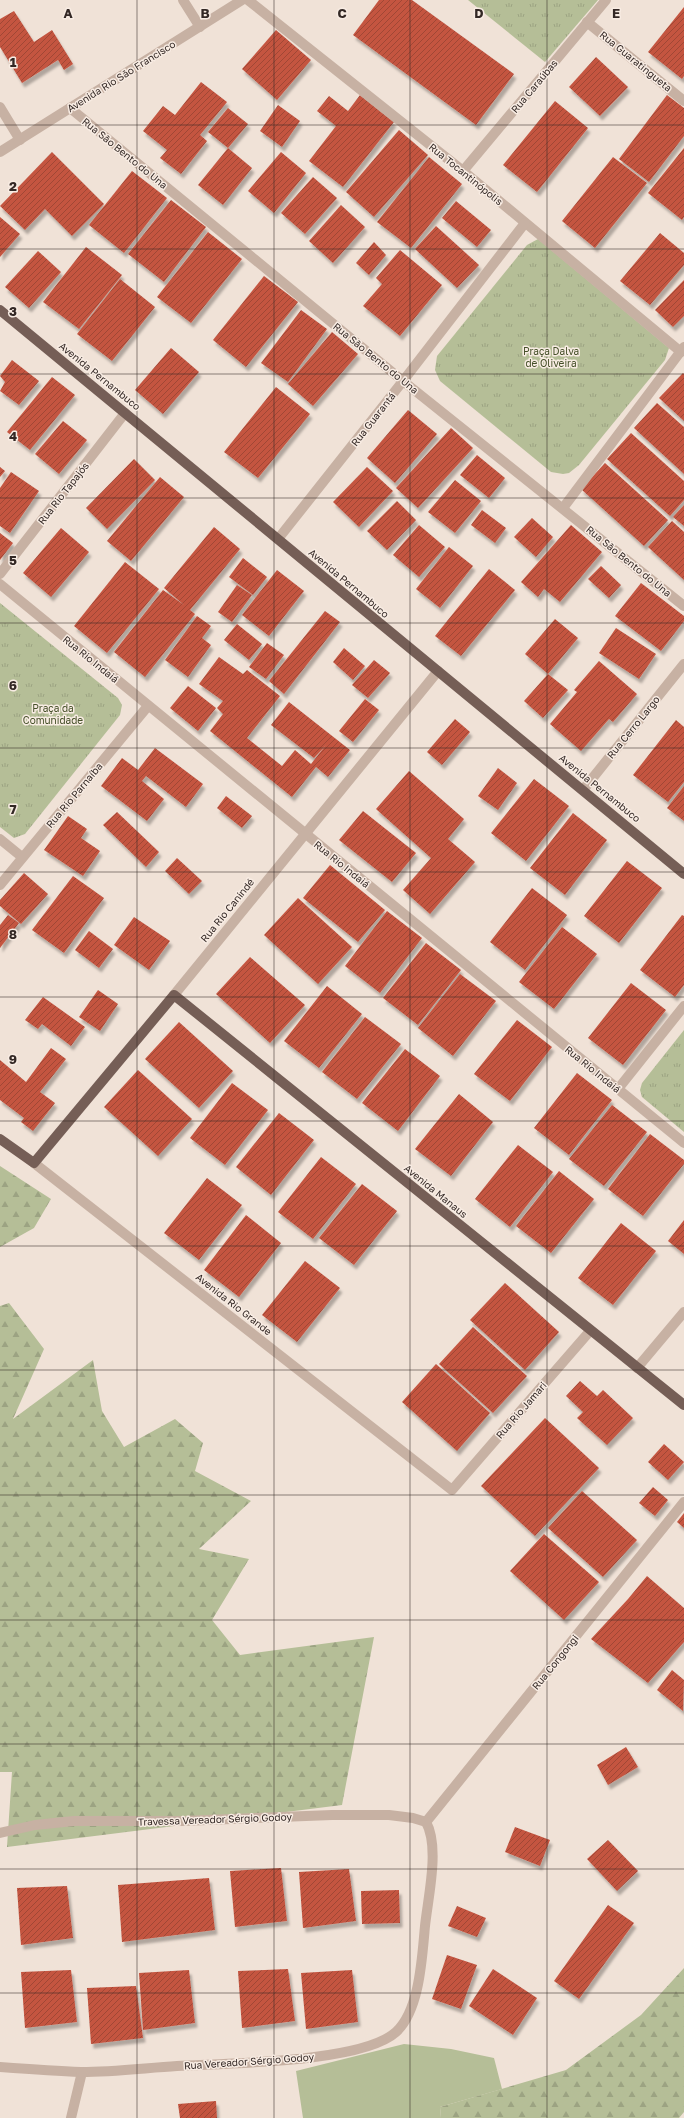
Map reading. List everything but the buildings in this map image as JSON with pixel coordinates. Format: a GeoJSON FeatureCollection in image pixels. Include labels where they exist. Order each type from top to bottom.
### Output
{"type":"FeatureCollection","features":[{"type":"Feature","properties":{"kind":"main road","name":"Avenida Pernambuco"},"geometry":{"type":"LineString","coordinates":[[0,310],[684,874]]}},
{"type":"Feature","properties":{"kind":"main road","name":"Rua Rio Canindé"},"geometry":{"type":"LineString","coordinates":[[34,1163],[174,995]]}},
{"type":"Feature","properties":{"kind":"main road","name":"Avenida Manaus"},"geometry":{"type":"LineString","coordinates":[[174,995],[590,1331],[684,1405]]}},
{"type":"Feature","properties":{"kind":"main road","name":"Avenida Rio Grande"},"geometry":{"type":"LineString","coordinates":[[0,1139],[34,1163]]}},
{"type":"Feature","properties":{"kind":"street"},"geometry":{"type":"LineString","coordinates":[[183,0],[200,27]]}},
{"type":"Feature","properties":{"kind":"street","name":"Avenida Rio São Francisco"},"geometry":{"type":"LineString","coordinates":[[0,152],[242,0]]}},
{"type":"Feature","properties":{"kind":"street","name":"Rua Tocantinópolis"},"geometry":{"type":"LineString","coordinates":[[248,0],[463,171],[682,350],[562,508]]}},
{"type":"Feature","properties":{"kind":"street","name":"Rua Caraúbas"},"geometry":{"type":"LineString","coordinates":[[463,171],[606,0]]}},
{"type":"Feature","properties":{"kind":"street","name":"Rua Guaratingueta"},"geometry":{"type":"LineString","coordinates":[[587,22],[684,101]]}},
{"type":"Feature","properties":{"kind":"street"},"geometry":{"type":"LineString","coordinates":[[0,107],[20,140]]}},
{"type":"Feature","properties":{"kind":"street","name":"Rua São Bento do Una"},"geometry":{"type":"LineString","coordinates":[[70,108],[403,381],[684,606]]}},
{"type":"Feature","properties":{"kind":"street","name":"Rua Guarantá"},"geometry":{"type":"LineString","coordinates":[[278,539],[403,381],[525,222]]}},
{"type":"Feature","properties":{"kind":"street","name":"Rua Rio Tapajós"},"geometry":{"type":"LineString","coordinates":[[0,574],[125,413]]}},
{"type":"Feature","properties":{"kind":"street","name":"Rua Rio Indaiá"},"geometry":{"type":"LineString","coordinates":[[0,584],[304,834],[684,1143]]}},
{"type":"Feature","properties":{"kind":"street","name":"Rua Cerro Largo"},"geometry":{"type":"LineString","coordinates":[[583,790],[684,664]]}},
{"type":"Feature","properties":{"kind":"street","name":"Rua Rio Canindé"},"geometry":{"type":"LineString","coordinates":[[174,995],[438,671]]}},
{"type":"Feature","properties":{"kind":"street","name":"Rua Rio Parnaíba"},"geometry":{"type":"LineString","coordinates":[[0,885],[148,706]]}},
{"type":"Feature","properties":{"kind":"street"},"geometry":{"type":"LineString","coordinates":[[0,839],[22,857]]}},
{"type":"Feature","properties":{"kind":"street"},"geometry":{"type":"LineString","coordinates":[[618,1089],[684,1006]]}},
{"type":"Feature","properties":{"kind":"street","name":"Avenida Rio Grande"},"geometry":{"type":"LineString","coordinates":[[34,1163],[452,1490]]}},
{"type":"Feature","properties":{"kind":"street"},"geometry":{"type":"LineString","coordinates":[[637,1368],[684,1312]]}},
{"type":"Feature","properties":{"kind":"street","name":"Rua Rio Jamari"},"geometry":{"type":"LineString","coordinates":[[452,1490],[590,1331]]}},
{"type":"Feature","properties":{"kind":"street","name":"Rua Congongi"},"geometry":{"type":"LineString","coordinates":[[426,1822],[684,1502]]}},
{"type":"Feature","properties":{"kind":"street","name":"Travessa Vereador Sérgio Godoy"},"geometry":{"type":"LineString","coordinates":[[2,1832],[35,1825],[74,1821],[182,1821],[332,1815],[389,1815],[420,1819],[426,1822]]}},
{"type":"Feature","properties":{"kind":"street","name":"Rua Vereador Sérgio Godoy"},"geometry":{"type":"LineString","coordinates":[[0,2067],[82,2072],[300,2058],[368,2047],[388,2038],[397,2030],[407,2017],[414,2000],[420,1970],[432,1865],[432,1838],[426,1822]]}},
{"type":"Feature","properties":{"kind":"street"},"geometry":{"type":"LineString","coordinates":[[71,2118],[82,2072]]}},
{"type":"Feature","properties":{"kind":"green space"},"geometry":{"type":"Polygon","coordinates":[[[468,0],[598,0],[545,62],[468,0]]]}},
{"type":"Feature","properties":{"kind":"green space","name":"Praça Dalva de Oliveira"},"geometry":{"type":"Polygon","coordinates":[[[538,239],[669,348],[665,360],[579,465],[569,473],[563,474],[551,472],[440,381],[435,370],[437,356],[527,245],[538,239]]]}},
{"type":"Feature","properties":{"kind":"green space","name":"Praça da Comunidade"},"geometry":{"type":"Polygon","coordinates":[[[0,603],[118,698],[122,705],[120,715],[25,834],[14,838],[0,827],[0,603]]]}},
{"type":"Feature","properties":{"kind":"green space"},"geometry":{"type":"Polygon","coordinates":[[[684,1030],[684,1132],[642,1097],[640,1090],[642,1083],[684,1030]]]}},
{"type":"Feature","properties":{"kind":"green space"},"geometry":{"type":"Polygon","coordinates":[[[0,1166],[51,1199],[34,1228],[0,1247],[0,1166]]]}},
{"type":"Feature","properties":{"kind":"green space"},"geometry":{"type":"Polygon","coordinates":[[[9,1303],[44,1349],[13,1419],[93,1360],[102,1411],[124,1447],[175,1419],[203,1443],[195,1471],[251,1501],[199,1549],[249,1559],[212,1620],[240,1655],[374,1637],[342,1805],[7,1847],[12,1772],[0,1772],[0,1306],[9,1303]]]}},
{"type":"Feature","properties":{"kind":"green space"},"geometry":{"type":"Polygon","coordinates":[[[684,1968],[684,2112],[679,2118],[441,2118],[440,2107],[566,2070],[641,2015],[684,1968]]]}},
{"type":"Feature","properties":{"kind":"green space"},"geometry":{"type":"Polygon","coordinates":[[[404,2044],[451,2049],[494,2058],[502,2089],[440,2107],[441,2118],[303,2118],[296,2071],[404,2044]]]}}]}
